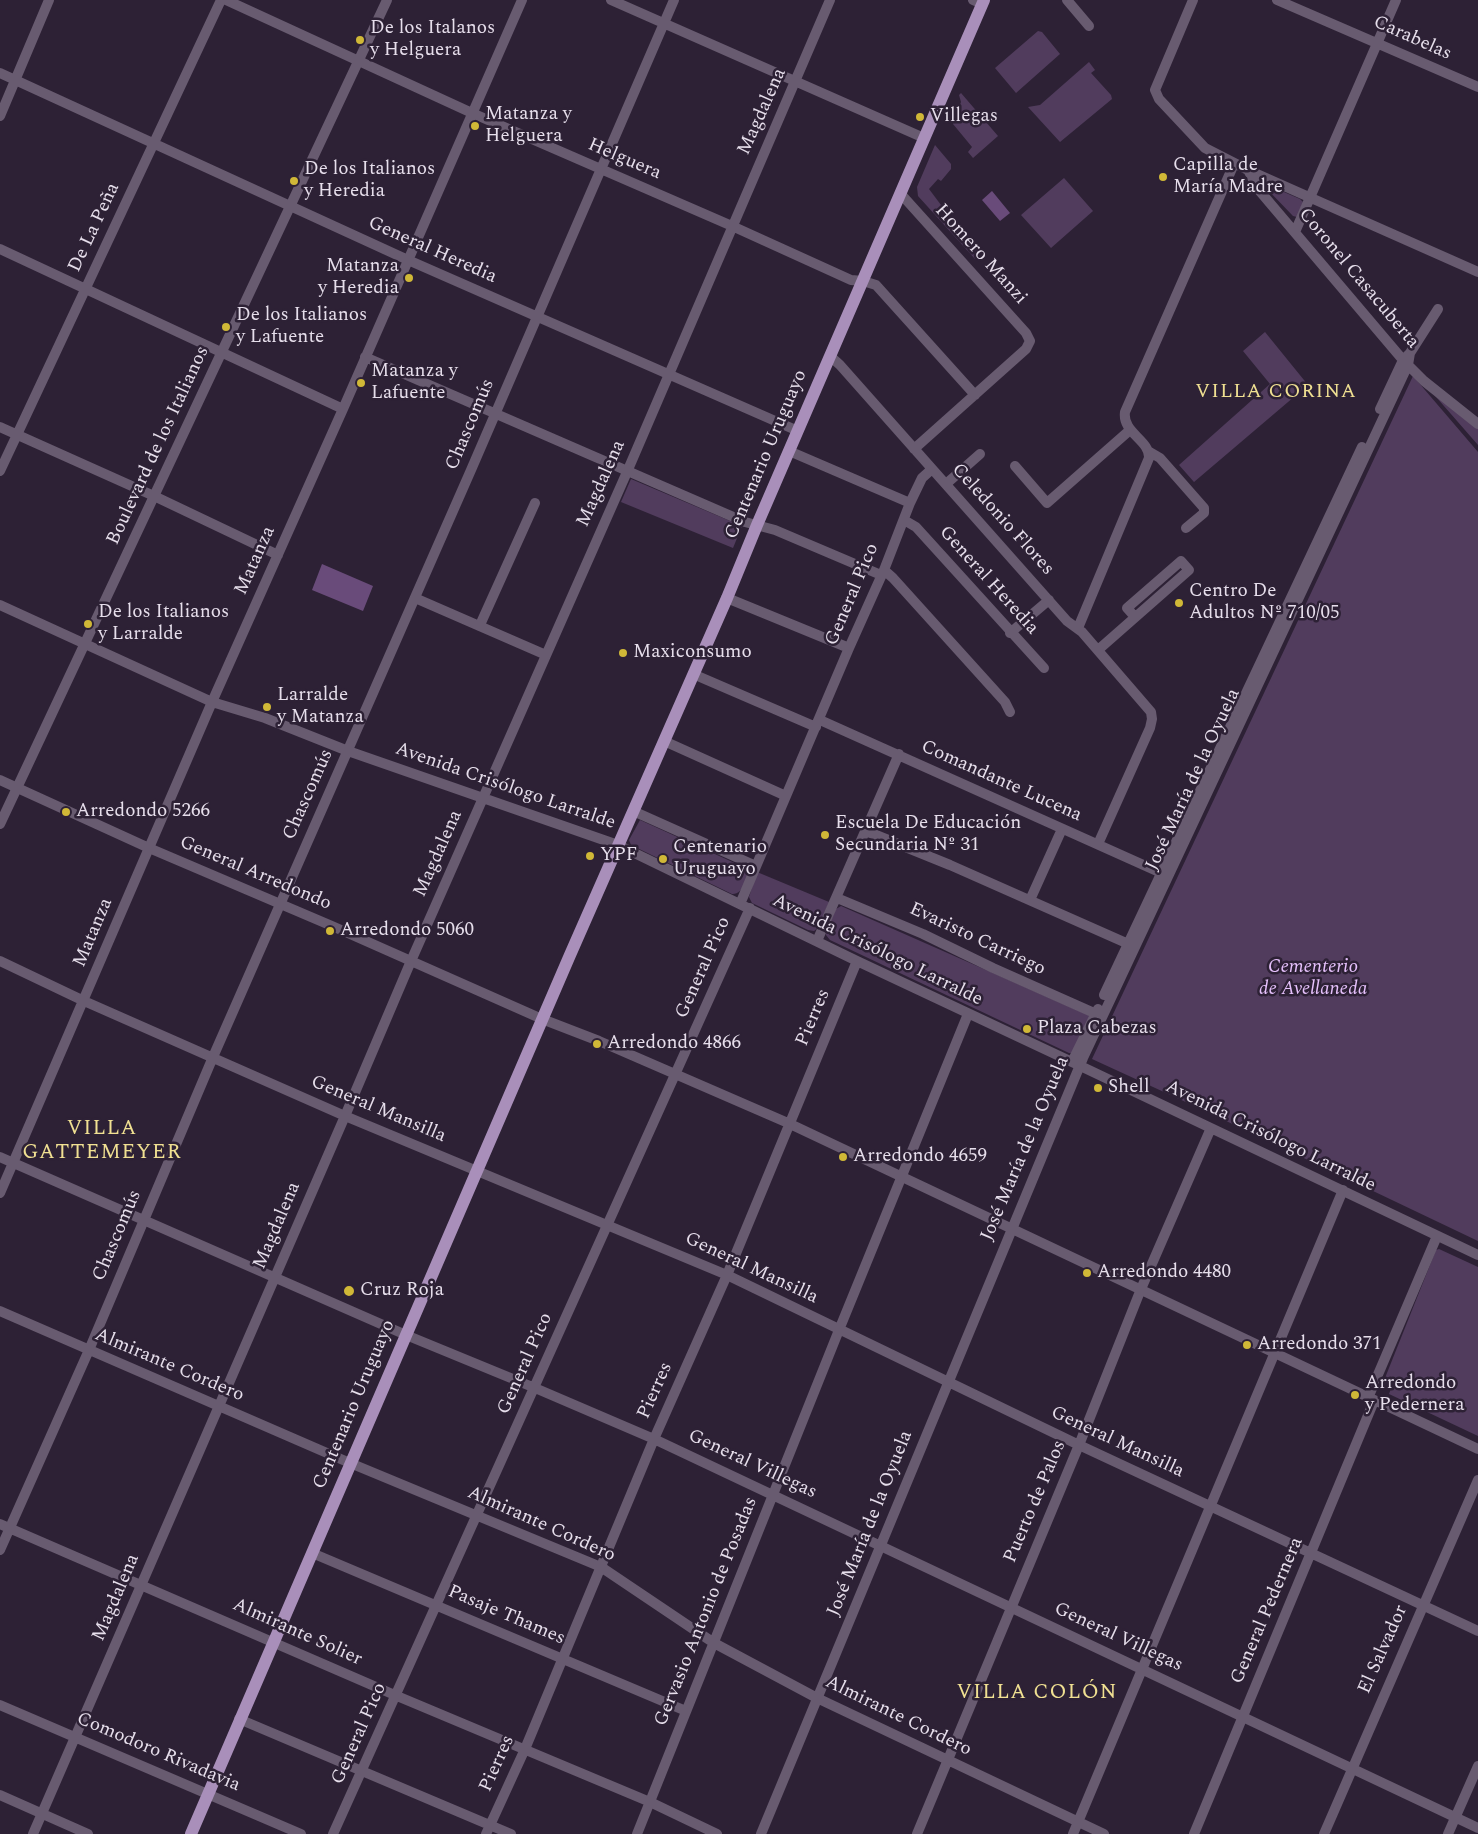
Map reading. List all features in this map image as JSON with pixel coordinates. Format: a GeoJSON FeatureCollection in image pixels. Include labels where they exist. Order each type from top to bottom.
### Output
{"type":"FeatureCollection","features":[{"type":"Feature","properties":{"kind":"main road","name":"Centenario Uruguayo"},"geometry":{"type":"LineString","coordinates":[[191,1834],[476,1171],[727,598],[756,526],[924,138],[979,1]]}},
{"type":"Feature","properties":{"kind":"street"},"geometry":{"type":"LineString","coordinates":[[0,116],[49,0]]}},
{"type":"Feature","properties":{"kind":"street","name":"De La Peña"},"geometry":{"type":"LineString","coordinates":[[0,471],[221,0]]}},
{"type":"Feature","properties":{"kind":"street","name":"Helguera"},"geometry":{"type":"LineString","coordinates":[[226,0],[358,62],[851,280],[876,285],[975,394]]}},
{"type":"Feature","properties":{"kind":"street","name":"Boulevard de los Italianos"},"geometry":{"type":"LineString","coordinates":[[0,824],[387,0]]}},
{"type":"Feature","properties":{"kind":"street","name":"Matanza"},"geometry":{"type":"LineString","coordinates":[[0,1193],[212,702],[522,0]]}},
{"type":"Feature","properties":{"kind":"street"},"geometry":{"type":"LineString","coordinates":[[611,0],[924,138]]}},
{"type":"Feature","properties":{"kind":"street","name":"Chascomús"},"geometry":{"type":"LineString","coordinates":[[0,1550],[5,1526],[89,1350],[213,1057],[415,598],[674,0]]}},
{"type":"Feature","properties":{"kind":"street","name":"Magdalena"},"geometry":{"type":"LineString","coordinates":[[33,1834],[345,1116],[410,961],[627,472],[830,0]]}},
{"type":"Feature","properties":{"kind":"street"},"geometry":{"type":"LineString","coordinates":[[1067,0],[1089,26]]}},
{"type":"Feature","properties":{"kind":"street"},"geometry":{"type":"LineString","coordinates":[[1193,0],[1155,90],[1159,99],[1196,139],[1209,150],[1234,164],[1478,272]]}},
{"type":"Feature","properties":{"kind":"street","name":"Carabelas"},"geometry":{"type":"LineString","coordinates":[[1277,0],[1478,87]]}},
{"type":"Feature","properties":{"kind":"street"},"geometry":{"type":"LineString","coordinates":[[1295,232],[1396,0]]}},
{"type":"Feature","properties":{"kind":"street","name":"General Heredia"},"geometry":{"type":"LineString","coordinates":[[0,73],[408,260],[668,375],[798,430]]}},
{"type":"Feature","properties":{"kind":"street"},"geometry":{"type":"LineString","coordinates":[[1186,528],[1204,513],[1204,508],[1160,458],[1148,451],[1130,430],[1126,424],[1125,412],[1234,164]]}},
{"type":"Feature","properties":{"kind":"street","name":"Coronel Casacuberta"},"geometry":{"type":"LineString","coordinates":[[1248,170],[1258,189],[1407,359],[1424,381],[1478,424]]}},
{"type":"Feature","properties":{"kind":"street","name":"Homero Manzi"},"geometry":{"type":"LineString","coordinates":[[900,193],[1026,333],[1030,341],[1026,349],[975,394]]}},
{"type":"Feature","properties":{"kind":"street"},"geometry":{"type":"LineString","coordinates":[[0,249],[343,408]]}},
{"type":"Feature","properties":{"kind":"street","name":"José María de la Oyuela"},"geometry":{"type":"LineString","coordinates":[[761,1834],[1012,1229],[1076,1064],[1407,359],[1438,309]]}},
{"type":"Feature","properties":{"kind":"street","name":"Celedonio Flores"},"geometry":{"type":"LineString","coordinates":[[830,356],[840,364],[1067,621],[1078,628],[1147,707],[1152,719],[1150,728],[1098,844]]}},
{"type":"Feature","properties":{"kind":"street"},"geometry":{"type":"LineString","coordinates":[[365,357],[627,472],[756,526],[775,530],[893,578],[1004,702],[1010,712]]}},
{"type":"Feature","properties":{"kind":"street"},"geometry":{"type":"LineString","coordinates":[[914,449],[975,394]]}},
{"type":"Feature","properties":{"kind":"street"},"geometry":{"type":"LineString","coordinates":[[0,427],[154,496],[278,555]]}},
{"type":"Feature","properties":{"kind":"street"},"geometry":{"type":"LineString","coordinates":[[1015,466],[1047,503],[1130,430]]}},
{"type":"Feature","properties":{"kind":"street"},"geometry":{"type":"LineString","coordinates":[[789,451],[910,503]]}},
{"type":"Feature","properties":{"kind":"street"},"geometry":{"type":"LineString","coordinates":[[1078,628],[1147,464],[1148,451]]}},
{"type":"Feature","properties":{"kind":"street"},"geometry":{"type":"LineString","coordinates":[[946,484],[980,454]]}},
{"type":"Feature","properties":{"kind":"street","name":"General Pico"},"geometry":{"type":"LineString","coordinates":[[333,1834],[676,1075],[745,906],[756,866],[818,724],[910,503],[922,478],[932,469]]}},
{"type":"Feature","properties":{"kind":"street"},"geometry":{"type":"LineString","coordinates":[[480,625],[535,503]]}},
{"type":"Feature","properties":{"kind":"street","name":"General Heredia"},"geometry":{"type":"LineString","coordinates":[[904,520],[916,527],[1010,633],[1044,668]]}},
{"type":"Feature","properties":{"kind":"street"},"geometry":{"type":"LineString","coordinates":[[1098,650],[1189,570],[1181,560],[1127,608],[1135,617]]}},
{"type":"Feature","properties":{"kind":"street"},"geometry":{"type":"LineString","coordinates":[[415,598],[546,655]]}},
{"type":"Feature","properties":{"kind":"street"},"geometry":{"type":"LineString","coordinates":[[727,598],[849,648]]}},
{"type":"Feature","properties":{"kind":"street"},"geometry":{"type":"LineString","coordinates":[[1010,633],[1049,600]]}},
{"type":"Feature","properties":{"kind":"street","name":"Avenida Crisólogo Larralde"},"geometry":{"type":"LineString","coordinates":[[0,605],[212,702],[266,718],[348,751],[618,846],[1478,1255]]}},
{"type":"Feature","properties":{"kind":"street","name":"Comandante Lucena"},"geometry":{"type":"LineString","coordinates":[[693,674],[898,754],[1165,875]]}},
{"type":"Feature","properties":{"kind":"street"},"geometry":{"type":"LineString","coordinates":[[664,741],[786,796]]}},
{"type":"Feature","properties":{"kind":"street"},"geometry":{"type":"LineString","coordinates":[[817,941],[898,754]]}},
{"type":"Feature","properties":{"kind":"street","name":"General Arredondo"},"geometry":{"type":"LineString","coordinates":[[0,780],[149,848],[542,1019],[599,1041],[788,1123],[1478,1449]]}},
{"type":"Feature","properties":{"kind":"street"},"geometry":{"type":"LineString","coordinates":[[633,811],[756,866]]}},
{"type":"Feature","properties":{"kind":"street"},"geometry":{"type":"LineString","coordinates":[[1030,900],[1062,829]]}},
{"type":"Feature","properties":{"kind":"street"},"geometry":{"type":"LineString","coordinates":[[866,831],[950,865],[1132,945]]}},
{"type":"Feature","properties":{"kind":"street","name":"Evaristo Carriego"},"geometry":{"type":"LineString","coordinates":[[837,898],[923,934],[993,968],[1099,1015]]}},
{"type":"Feature","properties":{"kind":"street","name":"Pierres"},"geometry":{"type":"LineString","coordinates":[[488,1829],[562,1660],[654,1439],[727,1275],[788,1123],[857,961]]}},
{"type":"Feature","properties":{"kind":"street","name":"General Mansilla"},"geometry":{"type":"LineString","coordinates":[[0,962],[345,1116],[727,1275],[1079,1445],[1478,1631]]}},
{"type":"Feature","properties":{"kind":"street","name":"Gervasio Antonio de Posadas"},"geometry":{"type":"LineString","coordinates":[[637,1834],[968,1014]]}},
{"type":"Feature","properties":{"kind":"street","name":"Puerto de Palos"},"geometry":{"type":"LineString","coordinates":[[917,1834],[1079,1445],[1141,1290],[1211,1128]]}},
{"type":"Feature","properties":{"kind":"street","name":"General Villegas"},"geometry":{"type":"LineString","coordinates":[[0,1157],[406,1335],[654,1439],[1478,1828]]}},
{"type":"Feature","properties":{"kind":"street"},"geometry":{"type":"LineString","coordinates":[[1073,1834],[1342,1190]]}},
{"type":"Feature","properties":{"kind":"street","name":"General Pedernera"},"geometry":{"type":"LineString","coordinates":[[1194,1834],[1311,1553],[1437,1236]]}},
{"type":"Feature","properties":{"kind":"street","name":"Almirante Cordero"},"geometry":{"type":"LineString","coordinates":[[0,1312],[350,1463],[601,1567],[714,1643],[817,1698],[1104,1834]]}},
{"type":"Feature","properties":{"kind":"street","name":"El Salvador"},"geometry":{"type":"LineString","coordinates":[[1324,1834],[1478,1480]]}},
{"type":"Feature","properties":{"kind":"street","name":"Almirante Solier"},"geometry":{"type":"LineString","coordinates":[[5,1526],[396,1696],[650,1802],[717,1834]]}},
{"type":"Feature","properties":{"kind":"street","name":"Pasaje Thames"},"geometry":{"type":"LineString","coordinates":[[312,1553],[686,1711]]}},
{"type":"Feature","properties":{"kind":"street","name":"Comodoro Rivadavia"},"geometry":{"type":"LineString","coordinates":[[0,1705],[301,1834]]}},
{"type":"Feature","properties":{"kind":"street"},"geometry":{"type":"LineString","coordinates":[[239,1719],[362,1770],[488,1829],[512,1834]]}},
{"type":"Feature","properties":{"kind":"street"},"geometry":{"type":"LineString","coordinates":[[1448,1834],[1478,1766]]}},
{"type":"Feature","properties":{"kind":"street"},"geometry":{"type":"LineString","coordinates":[[0,1795],[88,1834]]}},
{"type":"Feature","properties":{"kind":"green space"},"geometry":{"type":"Polygon","coordinates":[[[1038,31],[1042,32],[1060,54],[1016,93],[995,68],[1038,31]]]}},
{"type":"Feature","properties":{"kind":"green space"},"geometry":{"type":"Polygon","coordinates":[[[1089,62],[1095,70],[1091,73],[1111,95],[1112,99],[1060,142],[1028,107],[1040,105],[1089,62]]]}},
{"type":"Feature","properties":{"kind":"green space"},"geometry":{"type":"Polygon","coordinates":[[[961,93],[998,136],[973,158],[968,152],[972,147],[953,124],[961,102],[959,95],[961,93]]]}},
{"type":"Feature","properties":{"kind":"green space"},"geometry":{"type":"Polygon","coordinates":[[[935,145],[951,164],[951,169],[941,181],[938,179],[929,189],[944,209],[939,213],[946,220],[953,220],[981,253],[975,259],[918,196],[917,187],[935,145]]]}},
{"type":"Feature","properties":{"kind":"green space"},"geometry":{"type":"Polygon","coordinates":[[[1064,178],[1093,211],[1051,248],[1021,215],[1064,178]]]}},
{"type":"Feature","properties":{"kind":"green space"},"geometry":{"type":"Polygon","coordinates":[[[1270,186],[1303,202],[1297,217],[1293,216],[1268,190],[1270,186]]]}},
{"type":"Feature","properties":{"kind":"green space"},"geometry":{"type":"Polygon","coordinates":[[[1265,332],[1308,385],[1194,482],[1179,465],[1270,384],[1243,351],[1265,332]]]}},
{"type":"Feature","properties":{"kind":"green space","name":"Cementerio de Avellaneda"},"geometry":{"type":"Polygon","coordinates":[[[1413,376],[1478,452],[1478,1241],[1092,1059],[1413,376]]]}},
{"type":"Feature","properties":{"kind":"green space"},"geometry":{"type":"Polygon","coordinates":[[[1430,390],[1478,428],[1478,445],[1430,390]]]}},
{"type":"Feature","properties":{"kind":"green space"},"geometry":{"type":"Polygon","coordinates":[[[631,479],[742,526],[733,548],[621,502],[631,479]]]}},
{"type":"Feature","properties":{"kind":"green space"},"geometry":{"type":"Polygon","coordinates":[[[640,820],[750,870],[739,892],[732,894],[631,845],[629,840],[640,820]]]}},
{"type":"Feature","properties":{"kind":"green space"},"geometry":{"type":"Polygon","coordinates":[[[757,872],[829,902],[818,928],[814,931],[808,930],[752,903],[749,897],[757,872]]]}},
{"type":"Feature","properties":{"kind":"green space"},"geometry":{"type":"Polygon","coordinates":[[[841,906],[1088,1015],[1090,1017],[1072,1053],[830,940],[826,932],[836,909],[841,906]]]}},
{"type":"Feature","properties":{"kind":"green space"},"geometry":{"type":"Polygon","coordinates":[[[1439,1249],[1478,1267],[1478,1436],[1389,1394],[1393,1383],[1385,1378],[1436,1250],[1439,1249]]]}},
{"type":"Feature","properties":{"kind":"shaded area"},"geometry":{"type":"Polygon","coordinates":[[[992,191],[1010,213],[1000,221],[982,200],[992,191]]]}},
{"type":"Feature","properties":{"kind":"shaded area"},"geometry":{"type":"Polygon","coordinates":[[[322,564],[373,586],[363,611],[312,590],[322,564]]]}},
{"type":"Feature","properties":{"kind":"place","name":"De los Italanos y Helguera"},"geometry":{"type":"Point","coordinates":[360,40]}},
{"type":"Feature","properties":{"kind":"place","name":"Villegas"},"geometry":{"type":"Point","coordinates":[920,117]}},
{"type":"Feature","properties":{"kind":"place","name":"Matanza y Helguera"},"geometry":{"type":"Point","coordinates":[475,126]}},
{"type":"Feature","properties":{"kind":"place","name":"Capilla de María Madre"},"geometry":{"type":"Point","coordinates":[1163,177]}},
{"type":"Feature","properties":{"kind":"place","name":"De los Italianos y Heredia"},"geometry":{"type":"Point","coordinates":[294,181]}},
{"type":"Feature","properties":{"kind":"place","name":"Matanza y Heredia"},"geometry":{"type":"Point","coordinates":[409,278]}},
{"type":"Feature","properties":{"kind":"place","name":"De los Italianos y Lafuente"},"geometry":{"type":"Point","coordinates":[226,327]}},
{"type":"Feature","properties":{"kind":"place","name":"Matanza y Lafuente"},"geometry":{"type":"Point","coordinates":[361,383]}},
{"type":"Feature","properties":{"kind":"place","name":"Centro De Adultos Nº 710/05"},"geometry":{"type":"Point","coordinates":[1179,603]}},
{"type":"Feature","properties":{"kind":"place","name":"De los Italianos y Larralde"},"geometry":{"type":"Point","coordinates":[88,624]}},
{"type":"Feature","properties":{"kind":"place","name":"Maxiconsumo"},"geometry":{"type":"Point","coordinates":[623,653]}},
{"type":"Feature","properties":{"kind":"place","name":"Larralde y Matanza"},"geometry":{"type":"Point","coordinates":[267,707]}},
{"type":"Feature","properties":{"kind":"place","name":"Arredondo 5266"},"geometry":{"type":"Point","coordinates":[66,812]}},
{"type":"Feature","properties":{"kind":"place","name":"Escuela De Educación Secundaria Nº 31"},"geometry":{"type":"Point","coordinates":[825,835]}},
{"type":"Feature","properties":{"kind":"place","name":"YPF"},"geometry":{"type":"Point","coordinates":[590,856]}},
{"type":"Feature","properties":{"kind":"place","name":"Centenario Uruguayo"},"geometry":{"type":"Point","coordinates":[663,859]}},
{"type":"Feature","properties":{"kind":"place","name":"Arredondo 5060"},"geometry":{"type":"Point","coordinates":[330,931]}},
{"type":"Feature","properties":{"kind":"place","name":"Plaza Cabezas"},"geometry":{"type":"Point","coordinates":[1027,1029]}},
{"type":"Feature","properties":{"kind":"place","name":"Arredondo 4866"},"geometry":{"type":"Point","coordinates":[597,1044]}},
{"type":"Feature","properties":{"kind":"place","name":"Shell"},"geometry":{"type":"Point","coordinates":[1098,1088]}},
{"type":"Feature","properties":{"kind":"place","name":"Arredondo 4659"},"geometry":{"type":"Point","coordinates":[843,1157]}},
{"type":"Feature","properties":{"kind":"place","name":"Arredondo 4480"},"geometry":{"type":"Point","coordinates":[1087,1273]}},
{"type":"Feature","properties":{"kind":"place","name":"Cruz Roja"},"geometry":{"type":"Point","coordinates":[349,1291]}},
{"type":"Feature","properties":{"kind":"place","name":"Arredondo 371"},"geometry":{"type":"Point","coordinates":[1247,1345]}},
{"type":"Feature","properties":{"kind":"place","name":"Arredondo y Pedernera"},"geometry":{"type":"Point","coordinates":[1355,1395]}},
{"type":"Feature","properties":{"kind":"district","name":"VILLA CORINA"},"geometry":{"type":"Point","coordinates":[1276,393]}},
{"type":"Feature","properties":{"kind":"district","name":"VILLA GATTEMEYER"},"geometry":{"type":"Point","coordinates":[102,1142]}},
{"type":"Feature","properties":{"kind":"district","name":"VILLA COLÓN"},"geometry":{"type":"Point","coordinates":[1037,1694]}}]}
